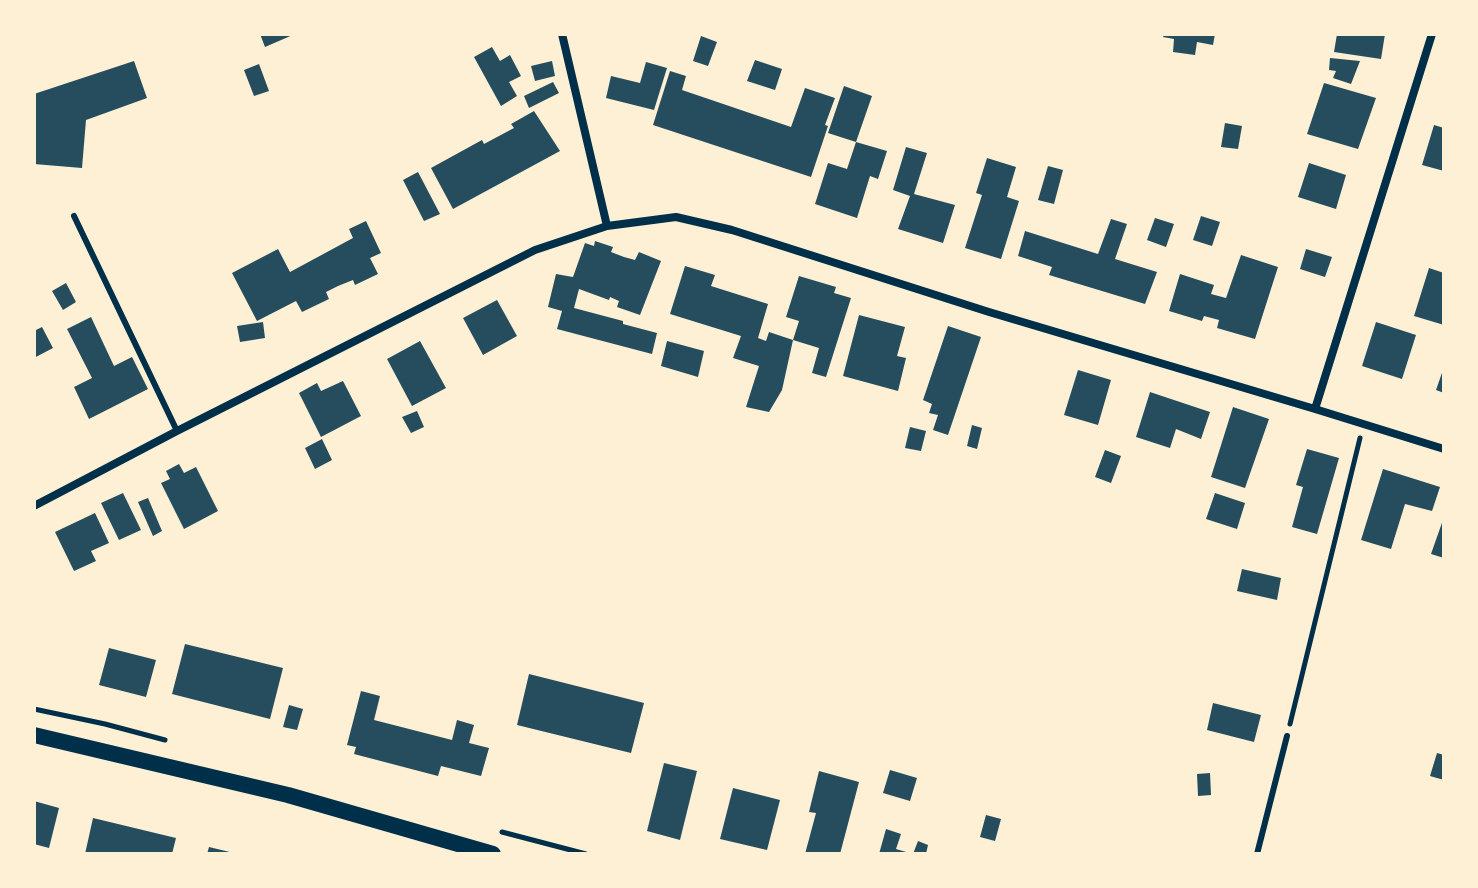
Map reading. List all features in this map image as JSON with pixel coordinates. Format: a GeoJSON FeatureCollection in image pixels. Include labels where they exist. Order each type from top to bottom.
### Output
{"type":"FeatureCollection","features":[{"type":"Feature","properties":{"kind":"main road"},"geometry":{"type":"LineString","coordinates":[[34,735],[288,795],[451,848],[493,854]]}},
{"type":"Feature","properties":{"kind":"street"},"geometry":{"type":"LineString","coordinates":[[562,34],[607,226]]}},
{"type":"Feature","properties":{"kind":"street"},"geometry":{"type":"LineString","coordinates":[[1315,409],[1432,34]]}},
{"type":"Feature","properties":{"kind":"street"},"geometry":{"type":"LineString","coordinates":[[34,506],[535,250],[607,226],[676,217],[732,230],[1444,449]]}},
{"type":"Feature","properties":{"kind":"lane"},"geometry":{"type":"LineString","coordinates":[[74,216],[177,431]]}},
{"type":"Feature","properties":{"kind":"lane"},"geometry":{"type":"LineString","coordinates":[[1257,854],[1287,736]]}},
{"type":"Feature","properties":{"kind":"path"},"geometry":{"type":"LineString","coordinates":[[1287,736],[1363,425]]}},
{"type":"Feature","properties":{"kind":"building"},"geometry":{"type":"Polygon","coordinates":[[[260,34],[295,34],[265,47],[260,34]]]}},
{"type":"Feature","properties":{"kind":"building"},"geometry":{"type":"Polygon","coordinates":[[[1164,34],[1215,34],[1213,45],[1197,42],[1195,55],[1173,52],[1174,39],[1163,37],[1164,34]]]}},
{"type":"Feature","properties":{"kind":"building"},"geometry":{"type":"Polygon","coordinates":[[[1337,34],[1385,34],[1381,59],[1334,52],[1337,34]]]}},
{"type":"Feature","properties":{"kind":"building"},"geometry":{"type":"Polygon","coordinates":[[[701,36],[717,42],[708,66],[693,61],[701,36]]]}},
{"type":"Feature","properties":{"kind":"building"},"geometry":{"type":"Polygon","coordinates":[[[492,47],[500,61],[510,55],[521,76],[509,82],[517,96],[501,106],[474,57],[492,47]]]}},
{"type":"Feature","properties":{"kind":"building"},"geometry":{"type":"Polygon","coordinates":[[[1330,58],[1360,61],[1351,84],[1333,78],[1336,71],[1329,70],[1330,58]]]}},
{"type":"Feature","properties":{"kind":"building"},"geometry":{"type":"Polygon","coordinates":[[[755,60],[782,69],[775,90],[747,81],[755,60]]]}},
{"type":"Feature","properties":{"kind":"building"},"geometry":{"type":"Polygon","coordinates":[[[134,61],[147,98],[86,120],[82,168],[34,164],[34,94],[134,61]]]}},
{"type":"Feature","properties":{"kind":"building"},"geometry":{"type":"Polygon","coordinates":[[[552,61],[555,76],[535,81],[531,66],[552,61]]]}},
{"type":"Feature","properties":{"kind":"building"},"geometry":{"type":"Polygon","coordinates":[[[646,62],[667,68],[654,110],[606,98],[611,76],[640,83],[646,62]]]}},
{"type":"Feature","properties":{"kind":"building"},"geometry":{"type":"Polygon","coordinates":[[[259,64],[269,91],[254,96],[244,70],[259,64]]]}},
{"type":"Feature","properties":{"kind":"building"},"geometry":{"type":"Polygon","coordinates":[[[670,71],[686,76],[682,90],[791,127],[805,88],[835,98],[811,177],[653,125],[670,71]]]}},
{"type":"Feature","properties":{"kind":"building"},"geometry":{"type":"Polygon","coordinates":[[[553,82],[559,93],[529,108],[524,96],[553,82]]]}},
{"type":"Feature","properties":{"kind":"building"},"geometry":{"type":"Polygon","coordinates":[[[1324,83],[1376,98],[1358,149],[1307,134],[1324,83]]]}},
{"type":"Feature","properties":{"kind":"building"},"geometry":{"type":"Polygon","coordinates":[[[844,86],[872,96],[856,142],[828,133],[844,86]]]}},
{"type":"Feature","properties":{"kind":"building"},"geometry":{"type":"Polygon","coordinates":[[[534,111],[560,151],[453,209],[431,168],[482,140],[484,144],[514,128],[511,124],[534,111]]]}},
{"type":"Feature","properties":{"kind":"building"},"geometry":{"type":"Polygon","coordinates":[[[1225,123],[1242,126],[1238,149],[1221,147],[1225,123]]]}},
{"type":"Feature","properties":{"kind":"building"},"geometry":{"type":"Polygon","coordinates":[[[1434,125],[1444,128],[1444,171],[1422,165],[1434,125]]]}},
{"type":"Feature","properties":{"kind":"building"},"geometry":{"type":"Polygon","coordinates":[[[856,142],[887,151],[878,179],[870,176],[857,218],[815,204],[828,163],[847,169],[856,142]]]}},
{"type":"Feature","properties":{"kind":"building"},"geometry":{"type":"Polygon","coordinates":[[[906,147],[927,153],[914,194],[955,205],[943,243],[898,229],[910,196],[893,190],[906,147]]]}},
{"type":"Feature","properties":{"kind":"building"},"geometry":{"type":"Polygon","coordinates":[[[987,158],[1016,167],[1007,197],[1019,201],[1001,259],[965,248],[982,195],[976,193],[987,158]]]}},
{"type":"Feature","properties":{"kind":"building"},"geometry":{"type":"Polygon","coordinates":[[[1309,163],[1346,175],[1336,209],[1298,197],[1309,163]]]}},
{"type":"Feature","properties":{"kind":"building"},"geometry":{"type":"Polygon","coordinates":[[[1048,166],[1063,170],[1054,204],[1038,200],[1048,166]]]}},
{"type":"Feature","properties":{"kind":"building"},"geometry":{"type":"Polygon","coordinates":[[[418,172],[440,214],[424,221],[403,180],[418,172]]]}},
{"type":"Feature","properties":{"kind":"building"},"geometry":{"type":"Polygon","coordinates":[[[1201,216],[1220,222],[1212,246],[1193,240],[1201,216]]]}},
{"type":"Feature","properties":{"kind":"building"},"geometry":{"type":"Polygon","coordinates":[[[1155,218],[1174,224],[1166,247],[1147,240],[1155,218]]]}},
{"type":"Feature","properties":{"kind":"building"},"geometry":{"type":"Polygon","coordinates":[[[1111,219],[1127,224],[1115,259],[1157,272],[1145,304],[1049,275],[1052,267],[1018,256],[1025,231],[1098,254],[1111,219]]]}},
{"type":"Feature","properties":{"kind":"building"},"geometry":{"type":"Polygon","coordinates":[[[366,221],[381,253],[370,258],[378,274],[355,285],[353,280],[326,292],[329,299],[302,312],[296,301],[257,321],[232,273],[278,249],[290,272],[353,238],[349,229],[366,221]]]}},
{"type":"Feature","properties":{"kind":"building"},"geometry":{"type":"Polygon","coordinates":[[[595,241],[613,247],[611,252],[624,257],[635,260],[639,252],[661,261],[640,315],[617,307],[619,301],[610,297],[609,300],[579,289],[574,308],[657,333],[652,354],[557,329],[562,311],[548,307],[556,274],[573,277],[585,243],[594,246],[595,241]]]}},
{"type":"Feature","properties":{"kind":"building"},"geometry":{"type":"Polygon","coordinates":[[[1306,249],[1332,257],[1325,277],[1300,269],[1306,249]]]}},
{"type":"Feature","properties":{"kind":"building"},"geometry":{"type":"Polygon","coordinates":[[[1241,255],[1278,267],[1255,339],[1217,328],[1219,320],[1204,316],[1202,321],[1169,311],[1180,274],[1214,285],[1211,294],[1226,298],[1241,255]]]}},
{"type":"Feature","properties":{"kind":"building"},"geometry":{"type":"Polygon","coordinates":[[[685,266],[715,275],[711,286],[768,304],[758,338],[766,341],[769,332],[793,340],[782,390],[769,412],[746,407],[759,366],[733,358],[741,336],[670,314],[685,266]]]}},
{"type":"Feature","properties":{"kind":"building"},"geometry":{"type":"Polygon","coordinates":[[[1429,268],[1444,273],[1444,325],[1414,316],[1429,268]]]}},
{"type":"Feature","properties":{"kind":"building"},"geometry":{"type":"Polygon","coordinates":[[[799,276],[836,287],[834,293],[851,298],[826,377],[812,373],[819,348],[793,340],[799,321],[786,317],[799,276]]]}},
{"type":"Feature","properties":{"kind":"building"},"geometry":{"type":"Polygon","coordinates":[[[66,283],[76,302],[63,310],[52,291],[66,283]]]}},
{"type":"Feature","properties":{"kind":"building"},"geometry":{"type":"Polygon","coordinates":[[[497,300],[517,336],[483,355],[463,318],[497,300]]]}},
{"type":"Feature","properties":{"kind":"building"},"geometry":{"type":"Polygon","coordinates":[[[859,315],[905,327],[897,356],[906,358],[898,391],[843,376],[859,315]]]}},
{"type":"Feature","properties":{"kind":"building"},"geometry":{"type":"Polygon","coordinates":[[[91,317],[114,366],[132,357],[148,389],[89,419],[74,387],[92,378],[67,329],[91,317]]]}},
{"type":"Feature","properties":{"kind":"building"},"geometry":{"type":"Polygon","coordinates":[[[263,322],[265,338],[240,342],[237,326],[263,322]]]}},
{"type":"Feature","properties":{"kind":"building"},"geometry":{"type":"Polygon","coordinates":[[[1376,322],[1416,335],[1402,379],[1362,366],[1376,322]]]}},
{"type":"Feature","properties":{"kind":"building"},"geometry":{"type":"Polygon","coordinates":[[[948,326],[981,337],[948,435],[933,430],[938,415],[929,413],[932,404],[923,400],[948,326]]]}},
{"type":"Feature","properties":{"kind":"building"},"geometry":{"type":"Polygon","coordinates":[[[42,327],[53,348],[34,358],[34,331],[42,327]]]}},
{"type":"Feature","properties":{"kind":"building"},"geometry":{"type":"Polygon","coordinates":[[[420,341],[446,388],[412,406],[387,359],[420,341]]]}},
{"type":"Feature","properties":{"kind":"building"},"geometry":{"type":"Polygon","coordinates":[[[667,341],[704,351],[698,377],[661,366],[667,341]]]}},
{"type":"Feature","properties":{"kind":"building"},"geometry":{"type":"Polygon","coordinates":[[[1444,367],[1444,393],[1436,390],[1444,367]]]}},
{"type":"Feature","properties":{"kind":"building"},"geometry":{"type":"Polygon","coordinates":[[[1078,370],[1111,380],[1098,425],[1064,415],[1078,370]]]}},
{"type":"Feature","properties":{"kind":"building"},"geometry":{"type":"Polygon","coordinates":[[[343,381],[361,416],[321,437],[299,393],[317,383],[321,391],[343,381]]]}},
{"type":"Feature","properties":{"kind":"building"},"geometry":{"type":"Polygon","coordinates":[[[1150,392],[1210,412],[1201,439],[1176,429],[1170,448],[1136,437],[1150,392]]]}},
{"type":"Feature","properties":{"kind":"building"},"geometry":{"type":"Polygon","coordinates":[[[1233,407],[1269,419],[1245,488],[1211,477],[1233,407]]]}},
{"type":"Feature","properties":{"kind":"building"},"geometry":{"type":"Polygon","coordinates":[[[417,411],[424,427],[411,433],[402,417],[417,411]]]}},
{"type":"Feature","properties":{"kind":"building"},"geometry":{"type":"Polygon","coordinates":[[[972,425],[982,428],[977,449],[967,446],[972,425]]]}},
{"type":"Feature","properties":{"kind":"building"},"geometry":{"type":"Polygon","coordinates":[[[910,427],[926,431],[921,451],[905,448],[910,427]]]}},
{"type":"Feature","properties":{"kind":"building"},"geometry":{"type":"Polygon","coordinates":[[[322,439],[332,460],[315,469],[305,448],[322,439]]]}},
{"type":"Feature","properties":{"kind":"building"},"geometry":{"type":"Polygon","coordinates":[[[1307,449],[1339,458],[1317,534],[1292,527],[1303,487],[1296,485],[1307,449]]]}},
{"type":"Feature","properties":{"kind":"building"},"geometry":{"type":"Polygon","coordinates":[[[1105,450],[1121,456],[1111,483],[1095,477],[1105,450]]]}},
{"type":"Feature","properties":{"kind":"building"},"geometry":{"type":"Polygon","coordinates":[[[179,464],[184,473],[196,467],[218,511],[184,529],[161,483],[170,479],[166,471],[179,464]]]}},
{"type":"Feature","properties":{"kind":"building"},"geometry":{"type":"Polygon","coordinates":[[[1383,469],[1440,487],[1432,511],[1405,504],[1391,549],[1361,540],[1383,469]]]}},
{"type":"Feature","properties":{"kind":"building"},"geometry":{"type":"Polygon","coordinates":[[[123,493],[141,530],[119,540],[101,503],[123,493]]]}},
{"type":"Feature","properties":{"kind":"building"},"geometry":{"type":"Polygon","coordinates":[[[1215,493],[1245,503],[1237,529],[1206,519],[1215,493]]]}},
{"type":"Feature","properties":{"kind":"building"},"geometry":{"type":"Polygon","coordinates":[[[148,498],[162,531],[153,536],[138,502],[148,498]]]}},
{"type":"Feature","properties":{"kind":"building"},"geometry":{"type":"Polygon","coordinates":[[[95,513],[109,543],[91,551],[96,561],[74,571],[55,532],[95,513]]]}},
{"type":"Feature","properties":{"kind":"building"},"geometry":{"type":"Polygon","coordinates":[[[1444,517],[1444,558],[1431,554],[1444,517]]]}},
{"type":"Feature","properties":{"kind":"building"},"geometry":{"type":"Polygon","coordinates":[[[1242,569],[1281,578],[1277,600],[1237,591],[1242,569]]]}},
{"type":"Feature","properties":{"kind":"building"},"geometry":{"type":"Polygon","coordinates":[[[185,644],[283,668],[270,719],[172,694],[185,644]]]}},
{"type":"Feature","properties":{"kind":"building"},"geometry":{"type":"Polygon","coordinates":[[[109,648],[156,660],[146,697],[99,685],[109,648]]]}},
{"type":"Feature","properties":{"kind":"building"},"geometry":{"type":"Polygon","coordinates":[[[529,674],[644,703],[631,753],[517,725],[529,674]]]}},
{"type":"Feature","properties":{"kind":"building"},"geometry":{"type":"Polygon","coordinates":[[[361,691],[380,696],[374,720],[452,740],[457,720],[474,725],[469,743],[489,748],[481,776],[441,766],[438,776],[354,754],[356,747],[347,745],[361,691]]]}},
{"type":"Feature","properties":{"kind":"building"},"geometry":{"type":"Polygon","coordinates":[[[1213,703],[1261,715],[1254,742],[1207,730],[1213,703]]]}},
{"type":"Feature","properties":{"kind":"building"},"geometry":{"type":"Polygon","coordinates":[[[289,705],[303,709],[297,730],[283,727],[289,705]]]}},
{"type":"Feature","properties":{"kind":"building"},"geometry":{"type":"Polygon","coordinates":[[[1437,753],[1444,755],[1444,780],[1430,776],[1437,753]]]}},
{"type":"Feature","properties":{"kind":"building"},"geometry":{"type":"Polygon","coordinates":[[[664,763],[697,771],[680,840],[647,831],[664,763]]]}},
{"type":"Feature","properties":{"kind":"building"},"geometry":{"type":"Polygon","coordinates":[[[890,770],[917,778],[910,801],[883,793],[890,770]]]}},
{"type":"Feature","properties":{"kind":"building"},"geometry":{"type":"Polygon","coordinates":[[[819,771],[859,782],[840,854],[805,854],[816,813],[809,812],[819,771]]]}},
{"type":"Feature","properties":{"kind":"building"},"geometry":{"type":"Polygon","coordinates":[[[1210,773],[1211,795],[1198,796],[1197,774],[1210,773]]]}},
{"type":"Feature","properties":{"kind":"building"},"geometry":{"type":"Polygon","coordinates":[[[733,788],[780,800],[767,850],[720,839],[733,788]]]}},
{"type":"Feature","properties":{"kind":"building"},"geometry":{"type":"Polygon","coordinates":[[[34,801],[59,808],[49,848],[34,844],[34,801]]]}},
{"type":"Feature","properties":{"kind":"building"},"geometry":{"type":"Polygon","coordinates":[[[986,815],[1001,819],[995,841],[980,837],[986,815]]]}},
{"type":"Feature","properties":{"kind":"building"},"geometry":{"type":"Polygon","coordinates":[[[93,818],[176,838],[172,854],[85,854],[93,818]]]}},
{"type":"Feature","properties":{"kind":"building"},"geometry":{"type":"Polygon","coordinates":[[[886,829],[901,834],[896,849],[913,854],[879,854],[886,829]]]}},
{"type":"Feature","properties":{"kind":"building"},"geometry":{"type":"Polygon","coordinates":[[[918,841],[928,845],[926,854],[913,854],[918,841]]]}},
{"type":"Feature","properties":{"kind":"building"},"geometry":{"type":"Polygon","coordinates":[[[209,847],[234,853],[234,854],[207,854],[209,847]]]}}]}
